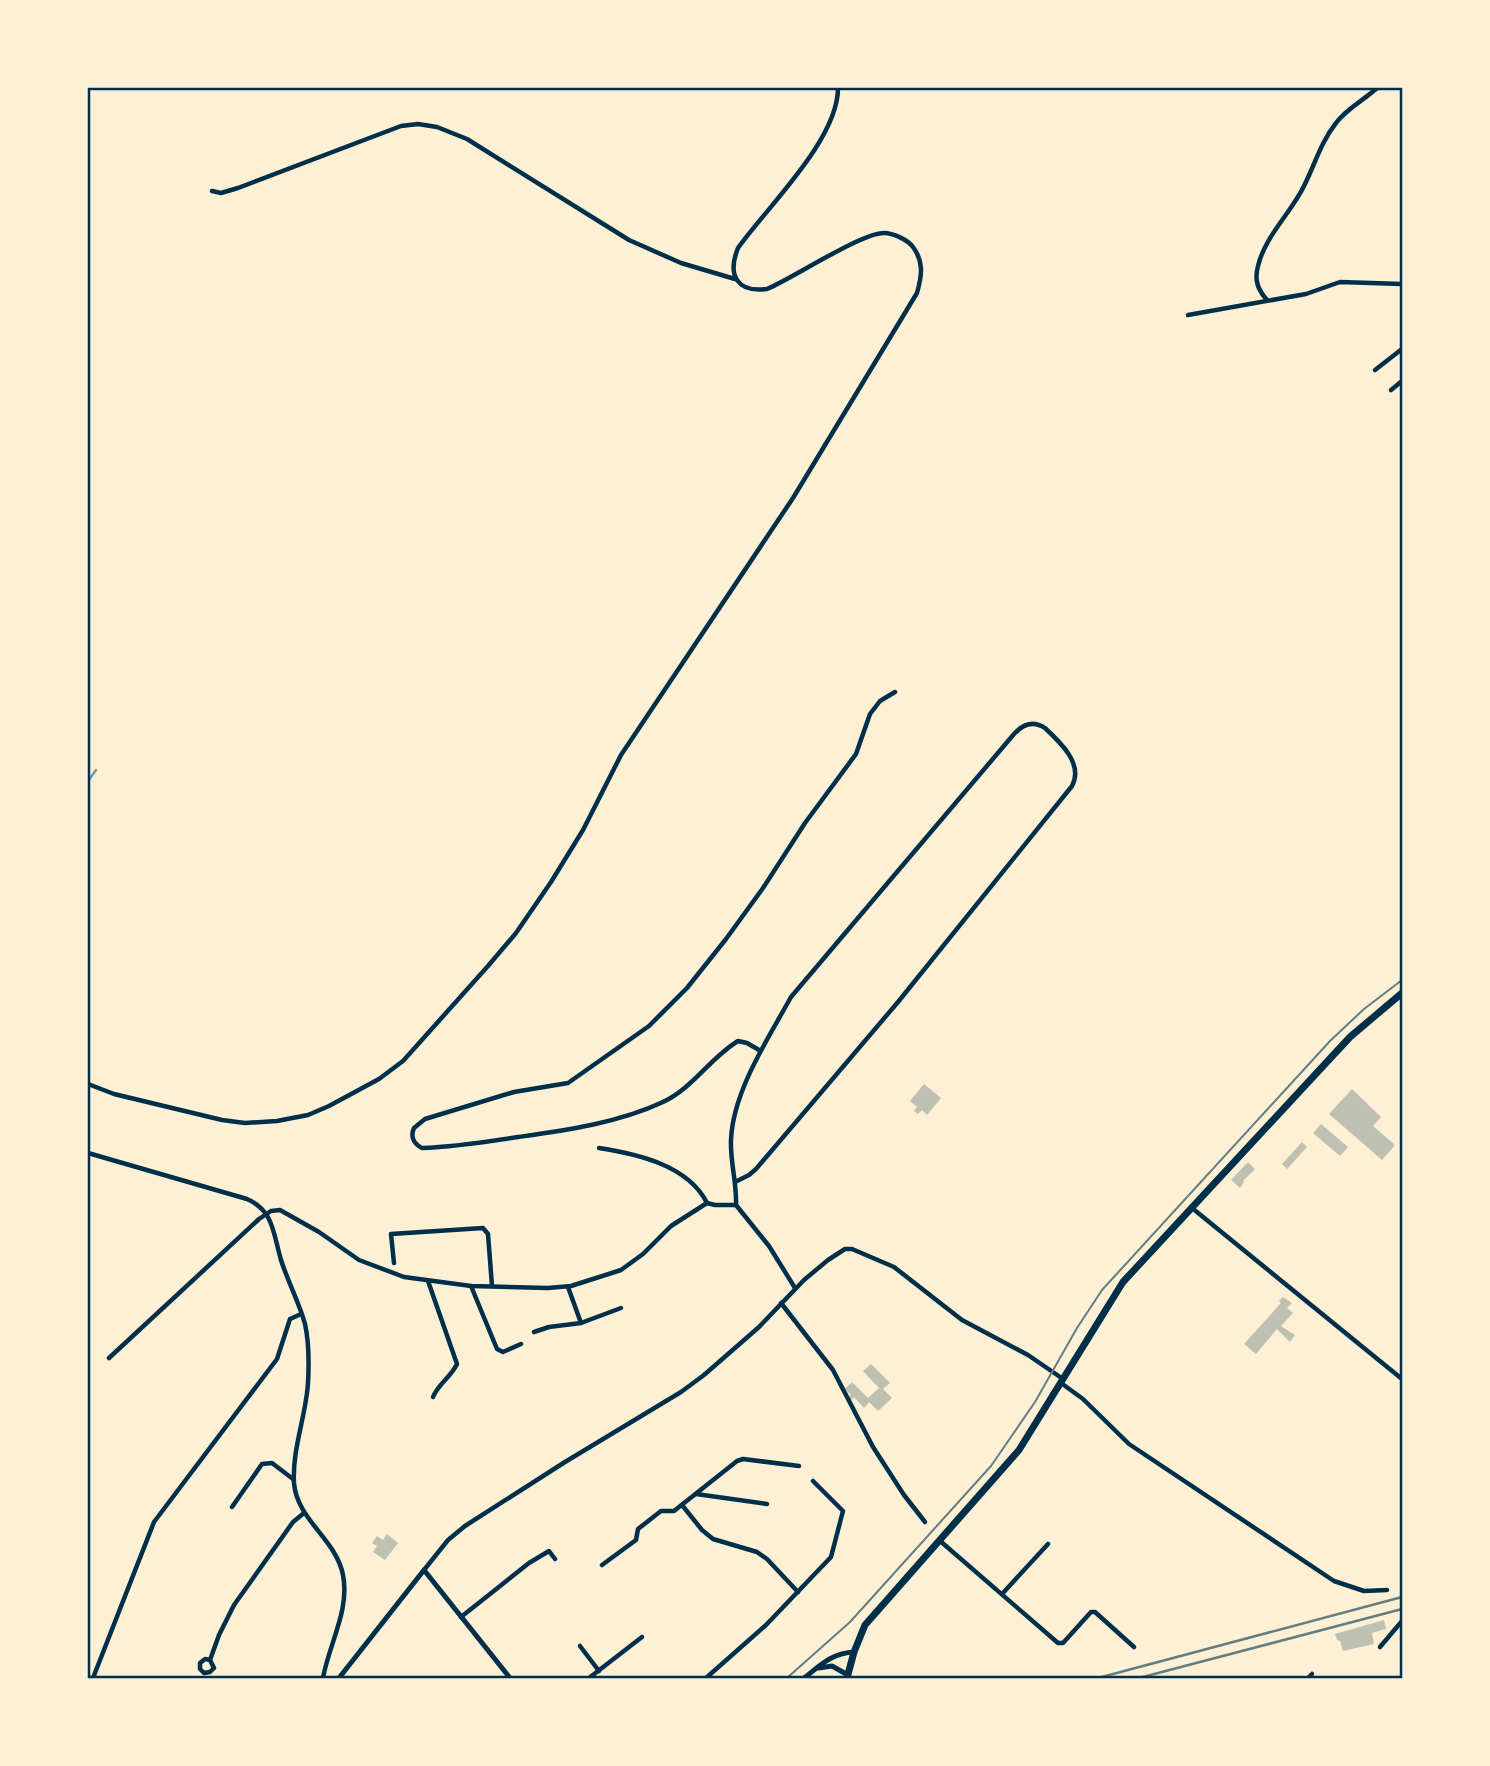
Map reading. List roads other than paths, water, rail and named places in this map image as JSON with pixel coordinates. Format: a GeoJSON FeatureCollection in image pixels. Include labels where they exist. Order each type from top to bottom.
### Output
{"type":"FeatureCollection","features":[{"type":"Feature","properties":{"kind":"main road"},"geometry":{"type":"LineString","coordinates":[[848,1677],[861,1634],[873,1615],[1019,1450],[1123,1283],[1350,1037],[1402,993]]}},
{"type":"Feature","properties":{"kind":"street"},"geometry":{"type":"LineString","coordinates":[[736,279],[733,267],[738,248],[804,165],[827,125],[838,98],[838,88]]}},
{"type":"Feature","properties":{"kind":"street"},"geometry":{"type":"LineString","coordinates":[[1268,300],[1259,291],[1256,280],[1257,267],[1263,252],[1304,187],[1324,140],[1338,120],[1377,88]]}},
{"type":"Feature","properties":{"kind":"street"},"geometry":{"type":"LineString","coordinates":[[88,1084],[114,1094],[222,1121],[277,1121],[308,1115],[379,1079],[403,1061],[516,933],[551,882],[583,830],[621,755],[793,498],[917,293],[922,265],[909,242],[884,233],[858,242],[767,289],[750,289],[736,279],[681,263],[629,240],[467,139],[443,128],[426,125],[406,125],[381,132],[238,188],[221,193],[212,191]]}},
{"type":"Feature","properties":{"kind":"street"},"geometry":{"type":"LineString","coordinates":[[1188,315],[1306,294],[1340,282],[1402,284]]}},
{"type":"Feature","properties":{"kind":"street"},"geometry":{"type":"LineString","coordinates":[[1375,369],[1402,349]]}},
{"type":"Feature","properties":{"kind":"street"},"geometry":{"type":"LineString","coordinates":[[1391,390],[1402,381]]}},
{"type":"Feature","properties":{"kind":"street"},"geometry":{"type":"LineString","coordinates":[[759,1050],[747,1042],[738,1041],[696,1079],[664,1101],[609,1121],[569,1130],[471,1144],[422,1148],[416,1145],[412,1138],[414,1128],[425,1119],[514,1092],[568,1083],[649,1026],[687,988],[726,939],[856,754],[870,714],[880,701],[895,692]]}},
{"type":"Feature","properties":{"kind":"street"},"geometry":{"type":"LineString","coordinates":[[735,1182],[756,1169],[881,1023],[1072,786],[1076,776],[1075,765],[1049,731],[1031,723],[1014,734],[801,984],[791,997],[772,1034],[759,1050],[737,1107],[732,1128],[731,1160],[736,1205],[769,1247],[795,1289]]}},
{"type":"Feature","properties":{"kind":"street"},"geometry":{"type":"LineString","coordinates":[[599,1148],[664,1165],[690,1184],[707,1203],[736,1205]]}},
{"type":"Feature","properties":{"kind":"street"},"geometry":{"type":"LineString","coordinates":[[88,1153],[247,1199],[261,1206],[267,1213],[306,1327],[308,1387],[294,1479],[295,1491],[304,1513],[333,1549],[343,1572],[342,1610],[323,1678]]}},
{"type":"Feature","properties":{"kind":"street"},"geometry":{"type":"LineString","coordinates":[[109,1358],[267,1213],[280,1210],[319,1232],[359,1260],[396,1275],[471,1286],[518,1289],[568,1287],[621,1270],[643,1254],[671,1226],[707,1203]]}},
{"type":"Feature","properties":{"kind":"street"},"geometry":{"type":"LineString","coordinates":[[1192,1207],[1402,1379]]}},
{"type":"Feature","properties":{"kind":"street"},"geometry":{"type":"LineString","coordinates":[[394,1263],[391,1234],[483,1227],[488,1234],[492,1286]]}},
{"type":"Feature","properties":{"kind":"street"},"geometry":{"type":"LineString","coordinates":[[339,1678],[448,1540],[465,1525],[681,1392],[736,1348],[795,1289],[835,1254],[849,1249],[894,1267],[962,1321],[1028,1355],[1063,1381],[1129,1444],[1334,1581],[1364,1591],[1387,1590]]}},
{"type":"Feature","properties":{"kind":"street"},"geometry":{"type":"LineString","coordinates":[[428,1281],[457,1364],[436,1390],[433,1398]]}},
{"type":"Feature","properties":{"kind":"street"},"geometry":{"type":"LineString","coordinates":[[471,1286],[497,1349],[503,1352],[521,1344]]}},
{"type":"Feature","properties":{"kind":"street"},"geometry":{"type":"LineString","coordinates":[[568,1287],[581,1323]]}},
{"type":"Feature","properties":{"kind":"street"},"geometry":{"type":"LineString","coordinates":[[781,1303],[833,1370],[873,1447],[925,1522]]}},
{"type":"Feature","properties":{"kind":"street"},"geometry":{"type":"LineString","coordinates":[[534,1332],[581,1323],[621,1308]]}},
{"type":"Feature","properties":{"kind":"street"},"geometry":{"type":"LineString","coordinates":[[93,1678],[154,1522],[277,1359],[290,1320],[301,1314]]}},
{"type":"Feature","properties":{"kind":"street"},"geometry":{"type":"LineString","coordinates":[[603,1565],[636,1540],[638,1529],[661,1511],[674,1511],[737,1461],[743,1459],[799,1466]]}},
{"type":"Feature","properties":{"kind":"street"},"geometry":{"type":"LineString","coordinates":[[232,1507],[266,1462],[294,1479]]}},
{"type":"Feature","properties":{"kind":"street"},"geometry":{"type":"LineString","coordinates":[[706,1678],[766,1625],[831,1557],[843,1511],[813,1481]]}},
{"type":"Feature","properties":{"kind":"street"},"geometry":{"type":"LineString","coordinates":[[695,1494],[767,1504]]}},
{"type":"Feature","properties":{"kind":"street"},"geometry":{"type":"LineString","coordinates":[[682,1505],[713,1539],[757,1552],[798,1592]]}},
{"type":"Feature","properties":{"kind":"street"},"geometry":{"type":"LineString","coordinates":[[210,1660],[234,1605],[293,1522],[304,1513]]}},
{"type":"Feature","properties":{"kind":"street"},"geometry":{"type":"LineString","coordinates":[[939,1539],[1058,1643],[1063,1643],[1091,1612],[1095,1612],[1133,1647]]}},
{"type":"Feature","properties":{"kind":"street"},"geometry":{"type":"LineString","coordinates":[[1002,1594],[1048,1544]]}},
{"type":"Feature","properties":{"kind":"street"},"geometry":{"type":"LineString","coordinates":[[461,1617],[529,1563],[549,1551],[555,1559]]}},
{"type":"Feature","properties":{"kind":"street"},"geometry":{"type":"LineString","coordinates":[[424,1570],[510,1678]]}},
{"type":"Feature","properties":{"kind":"street"},"geometry":{"type":"LineString","coordinates":[[1380,1647],[1402,1621]]}},
{"type":"Feature","properties":{"kind":"street"},"geometry":{"type":"LineString","coordinates":[[589,1678],[642,1637]]}},
{"type":"Feature","properties":{"kind":"street"},"geometry":{"type":"LineString","coordinates":[[580,1646],[599,1671]]}},
{"type":"Feature","properties":{"kind":"street"},"geometry":{"type":"LineString","coordinates":[[804,1678],[832,1656],[854,1652]]}},
{"type":"Feature","properties":{"kind":"street"},"geometry":{"type":"LineString","coordinates":[[816,1668],[832,1666],[848,1677]]}},
{"type":"Feature","properties":{"kind":"waterway"},"geometry":{"type":"LineString","coordinates":[[88,781],[96,770]]}},
{"type":"Feature","properties":{"kind":"tram line"},"geometry":{"type":"LineString","coordinates":[[787,1678],[850,1622],[991,1466],[1035,1402],[1102,1290],[1330,1041],[1364,1009],[1402,980]]}},
{"type":"Feature","properties":{"kind":"railway"},"geometry":{"type":"LineString","coordinates":[[1098,1678],[1402,1597]]}},
{"type":"Feature","properties":{"kind":"railway"},"geometry":{"type":"LineString","coordinates":[[1139,1678],[1402,1609]]}}]}
